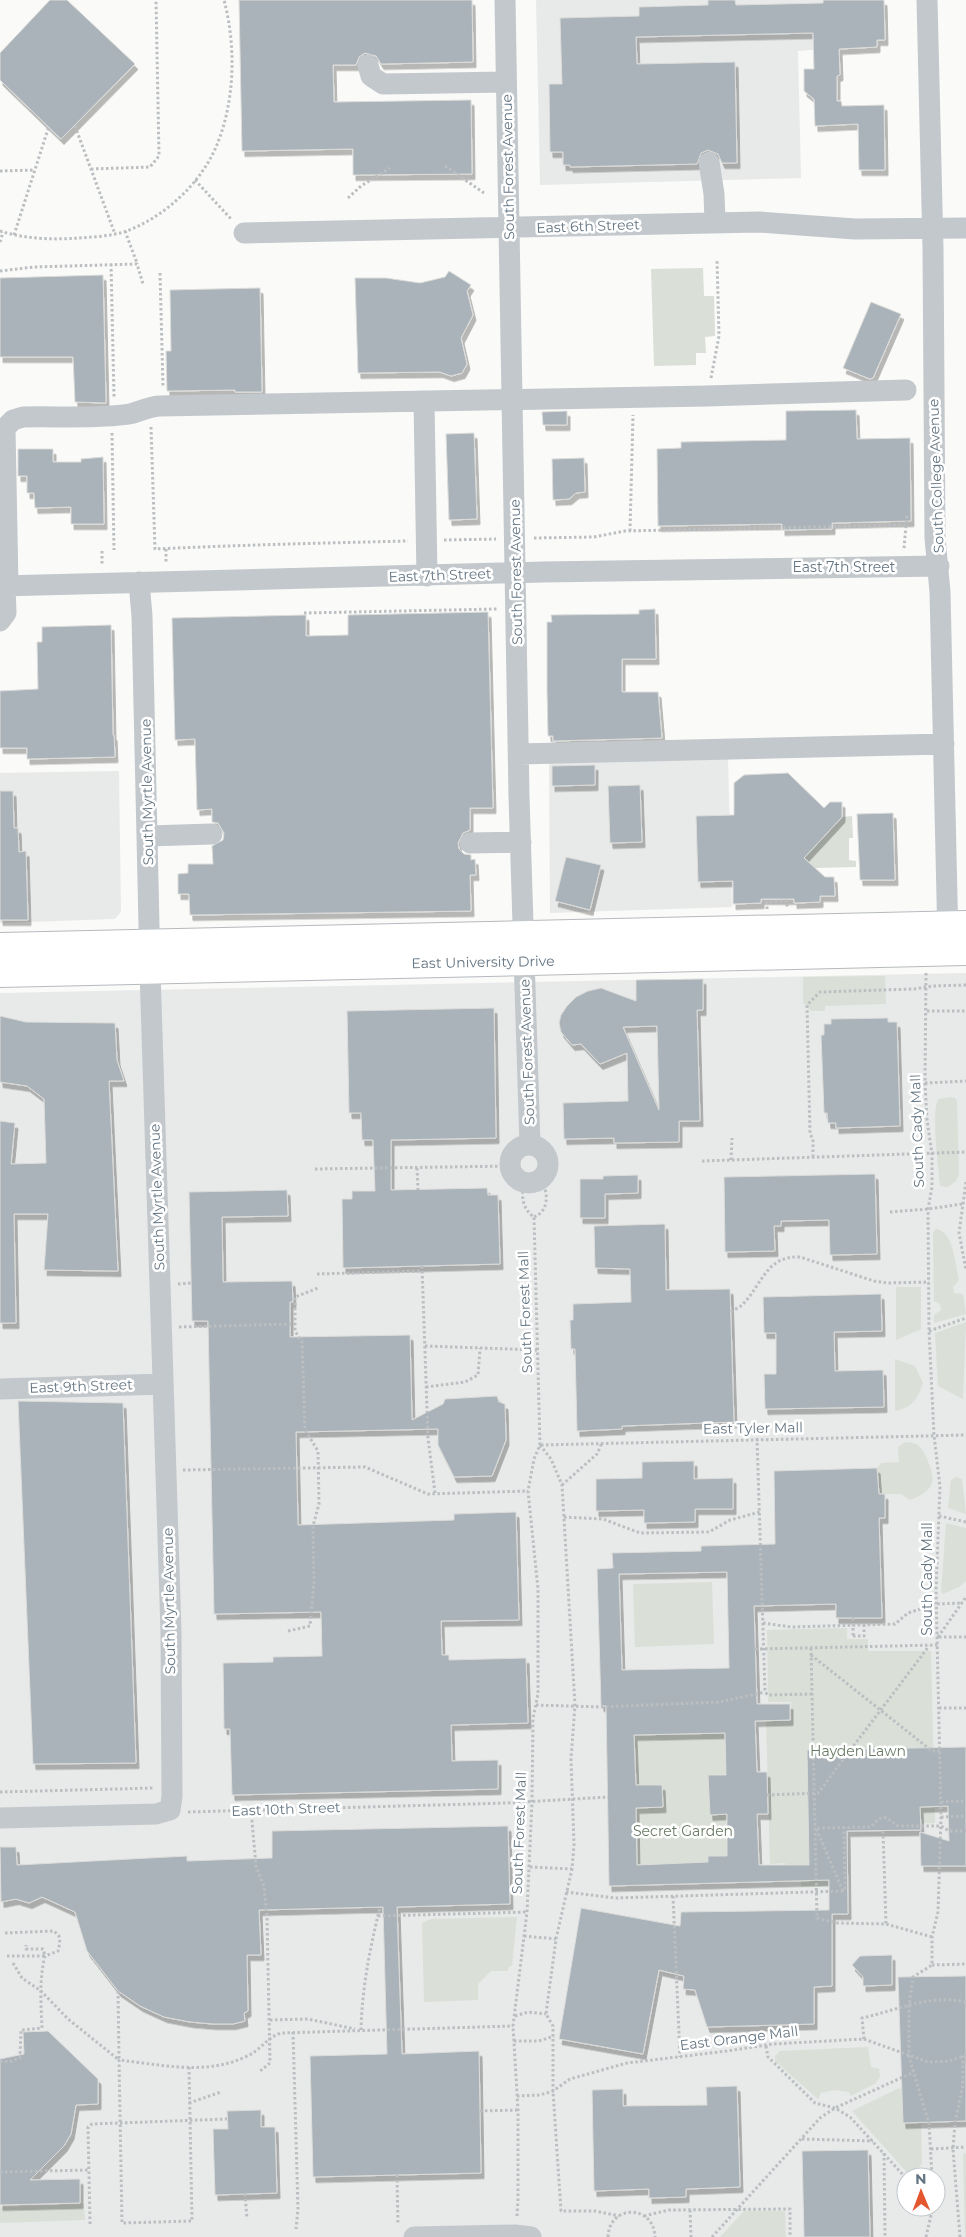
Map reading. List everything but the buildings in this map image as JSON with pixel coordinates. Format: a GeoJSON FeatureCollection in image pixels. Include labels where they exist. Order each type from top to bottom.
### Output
{"type":"FeatureCollection","features":[{"type":"Feature","properties":{"kind":"main road","name":"East University Drive"},"geometry":{"type":"LineString","coordinates":[[0,947],[150,944],[524,948],[957,938]]}},
{"type":"Feature","properties":{"kind":"main road","name":"East University Drive"},"geometry":{"type":"LineString","coordinates":[[0,973],[150,970],[524,948]]}},
{"type":"Feature","properties":{"kind":"street","name":"South Forest Avenue"},"geometry":{"type":"LineString","coordinates":[[504,0],[521,842],[530,1145]]}},
{"type":"Feature","properties":{"kind":"street","name":"South College Avenue"},"geometry":{"type":"LineString","coordinates":[[927,0],[932,229],[935,538],[939,566],[944,744],[957,938]]}},
{"type":"Feature","properties":{"kind":"street"},"geometry":{"type":"LineString","coordinates":[[368,64],[371,76],[383,84],[506,82]]}},
{"type":"Feature","properties":{"kind":"street"},"geometry":{"type":"LineString","coordinates":[[709,162],[714,194],[715,222]]}},
{"type":"Feature","properties":{"kind":"street","name":"East 6th Street"},"geometry":{"type":"LineString","coordinates":[[244,233],[715,222],[800,224],[863,230],[966,228]]}},
{"type":"Feature","properties":{"kind":"street"},"geometry":{"type":"LineString","coordinates":[[4,620],[5,428],[13,420],[23,417],[130,414],[147,407],[424,400],[707,396],[906,390]]}},
{"type":"Feature","properties":{"kind":"street"},"geometry":{"type":"LineString","coordinates":[[424,400],[427,576]]}},
{"type":"Feature","properties":{"kind":"street","name":"East 7th Street"},"geometry":{"type":"LineString","coordinates":[[4,586],[516,573],[939,566]]}},
{"type":"Feature","properties":{"kind":"street","name":"South Myrtle Avenue"},"geometry":{"type":"LineString","coordinates":[[139,582],[142,616],[150,970],[166,1471],[171,1671],[172,1796],[170,1810]]}},
{"type":"Feature","properties":{"kind":"street"},"geometry":{"type":"LineString","coordinates":[[520,754],[944,744]]}},
{"type":"Feature","properties":{"kind":"street"},"geometry":{"type":"LineString","coordinates":[[148,836],[212,834]]}},
{"type":"Feature","properties":{"kind":"street"},"geometry":{"type":"LineString","coordinates":[[470,843],[521,842]]}},
{"type":"Feature","properties":{"kind":"street","name":"South Forest Avenue"},"geometry":{"type":"LineString","coordinates":[[510,1166],[513,1154],[523,1146],[530,1145],[540,1148],[548,1157],[547,1172],[532,1182]]}},
{"type":"Feature","properties":{"kind":"street"},"geometry":{"type":"LineString","coordinates":[[510,1166],[514,1177],[532,1182]]}},
{"type":"Feature","properties":{"kind":"street","name":"East 9th Street"},"geometry":{"type":"LineString","coordinates":[[0,1389],[162,1384]]}},
{"type":"Feature","properties":{"kind":"street"},"geometry":{"type":"LineString","coordinates":[[0,1818],[156,1814],[170,1810]]}},
{"type":"Feature","properties":{"kind":"street"},"geometry":{"type":"LineString","coordinates":[[406,2232],[515,2235],[523,2230]]}},
{"type":"Feature","properties":{"kind":"path"},"geometry":{"type":"LineString","coordinates":[[91,169],[150,167],[159,156],[156,0]]}},
{"type":"Feature","properties":{"kind":"path"},"geometry":{"type":"LineString","coordinates":[[0,242],[1,232],[37,239],[66,239],[124,232],[149,220],[174,203],[195,180],[218,144],[229,99],[232,64],[230,28],[224,0]]}},
{"type":"Feature","properties":{"kind":"path"},"geometry":{"type":"LineString","coordinates":[[14,235],[49,126]]}},
{"type":"Feature","properties":{"kind":"path"},"geometry":{"type":"LineString","coordinates":[[75,126],[115,234]]}},
{"type":"Feature","properties":{"kind":"path"},"geometry":{"type":"LineString","coordinates":[[444,166],[484,193]]}},
{"type":"Feature","properties":{"kind":"path"},"geometry":{"type":"LineString","coordinates":[[348,198],[361,186],[390,168]]}},
{"type":"Feature","properties":{"kind":"path"},"geometry":{"type":"LineString","coordinates":[[0,171],[35,170]]}},
{"type":"Feature","properties":{"kind":"path"},"geometry":{"type":"LineString","coordinates":[[195,180],[244,233]]}},
{"type":"Feature","properties":{"kind":"path"},"geometry":{"type":"LineString","coordinates":[[124,232],[144,284]]}},
{"type":"Feature","properties":{"kind":"path"},"geometry":{"type":"LineString","coordinates":[[707,396],[718,336],[717,259]]}},
{"type":"Feature","properties":{"kind":"path"},"geometry":{"type":"LineString","coordinates":[[0,271],[34,266],[137,264]]}},
{"type":"Feature","properties":{"kind":"path"},"geometry":{"type":"LineString","coordinates":[[630,531],[633,397]]}},
{"type":"Feature","properties":{"kind":"path"},"geometry":{"type":"LineString","coordinates":[[904,552],[907,514]]}},
{"type":"Feature","properties":{"kind":"path"},"geometry":{"type":"LineString","coordinates":[[530,538],[594,537],[630,531],[905,525]]}},
{"type":"Feature","properties":{"kind":"path"},"geometry":{"type":"LineString","coordinates":[[155,549],[501,538]]}},
{"type":"Feature","properties":{"kind":"path"},"geometry":{"type":"LineString","coordinates":[[166,549],[166,569]]}},
{"type":"Feature","properties":{"kind":"path"},"geometry":{"type":"LineString","coordinates":[[102,551],[102,569]]}},
{"type":"Feature","properties":{"kind":"path"},"geometry":{"type":"LineString","coordinates":[[304,613],[501,608]]}},
{"type":"Feature","properties":{"kind":"path"},"geometry":{"type":"LineString","coordinates":[[767,911],[767,902],[787,901],[787,910]]}},
{"type":"Feature","properties":{"kind":"path","name":"South Cady Mall"},"geometry":{"type":"LineString","coordinates":[[925,968],[927,1011],[925,1083],[927,1120],[932,1154],[932,1187],[928,1210],[929,1331],[934,1435],[940,1487],[936,1604],[941,1826],[938,1912],[932,1937],[932,1965]]}},
{"type":"Feature","properties":{"kind":"path"},"geometry":{"type":"LineString","coordinates":[[813,1157],[810,1134],[807,1005],[820,992],[914,989],[926,986],[966,985]]}},
{"type":"Feature","properties":{"kind":"path"},"geometry":{"type":"LineString","coordinates":[[927,1011],[966,1010]]}},
{"type":"Feature","properties":{"kind":"path"},"geometry":{"type":"LineString","coordinates":[[925,1083],[966,1082]]}},
{"type":"Feature","properties":{"kind":"path"},"geometry":{"type":"LineString","coordinates":[[731,1160],[732,1138]]}},
{"type":"Feature","properties":{"kind":"path"},"geometry":{"type":"LineString","coordinates":[[702,1161],[966,1152]]}},
{"type":"Feature","properties":{"kind":"path"},"geometry":{"type":"LineString","coordinates":[[315,1169],[510,1166]]}},
{"type":"Feature","properties":{"kind":"path"},"geometry":{"type":"LineString","coordinates":[[417,1168],[418,1190]]}},
{"type":"Feature","properties":{"kind":"path"},"geometry":{"type":"LineString","coordinates":[[532,1182],[546,1189],[544,1210],[541,1214],[534,1217]]}},
{"type":"Feature","properties":{"kind":"path","name":"South Forest Mall"},"geometry":{"type":"LineString","coordinates":[[523,2230],[518,2199],[518,2110],[513,2026],[527,1912],[530,1867],[533,1718],[536,1705],[538,1589],[528,1491],[534,1459],[540,1445],[534,1217],[526,1210],[522,1196],[532,1182]]}},
{"type":"Feature","properties":{"kind":"path"},"geometry":{"type":"LineString","coordinates":[[966,1182],[959,1233],[966,1270]]}},
{"type":"Feature","properties":{"kind":"path"},"geometry":{"type":"LineString","coordinates":[[890,1212],[928,1210],[962,1204]]}},
{"type":"Feature","properties":{"kind":"path"},"geometry":{"type":"LineString","coordinates":[[731,1312],[743,1305],[761,1277],[782,1259],[791,1257],[800,1257],[887,1283],[929,1282]]}},
{"type":"Feature","properties":{"kind":"path"},"geometry":{"type":"LineString","coordinates":[[422,1266],[428,1438],[435,1493]]}},
{"type":"Feature","properties":{"kind":"path"},"geometry":{"type":"LineString","coordinates":[[318,1274],[422,1271]]}},
{"type":"Feature","properties":{"kind":"path"},"geometry":{"type":"LineString","coordinates":[[174,1284],[191,1283]]}},
{"type":"Feature","properties":{"kind":"path"},"geometry":{"type":"LineString","coordinates":[[288,1630],[310,1626],[314,1583],[313,1526],[320,1504],[318,1451],[305,1430],[302,1342],[295,1331],[295,1297],[318,1288]]}},
{"type":"Feature","properties":{"kind":"path"},"geometry":{"type":"LineString","coordinates":[[929,1331],[966,1318]]}},
{"type":"Feature","properties":{"kind":"path"},"geometry":{"type":"LineString","coordinates":[[176,1327],[295,1324]]}},
{"type":"Feature","properties":{"kind":"path"},"geometry":{"type":"LineString","coordinates":[[425,1346],[537,1350]]}},
{"type":"Feature","properties":{"kind":"path"},"geometry":{"type":"LineString","coordinates":[[426,1386],[465,1382],[478,1375],[480,1348]]}},
{"type":"Feature","properties":{"kind":"path","name":"East Tyler Mall"},"geometry":{"type":"LineString","coordinates":[[540,1445],[757,1438],[966,1435]]}},
{"type":"Feature","properties":{"kind":"path"},"geometry":{"type":"LineString","coordinates":[[757,1438],[765,1692]]}},
{"type":"Feature","properties":{"kind":"path"},"geometry":{"type":"LineString","coordinates":[[562,1485],[597,1454],[602,1443]]}},
{"type":"Feature","properties":{"kind":"path"},"geometry":{"type":"LineString","coordinates":[[540,1445],[551,1459],[562,1485],[575,1705],[571,1759],[574,1845],[572,1869],[556,1939],[546,2014],[553,2026],[554,2036],[553,2090],[561,2211],[595,2211],[619,2216]]}},
{"type":"Feature","properties":{"kind":"path"},"geometry":{"type":"LineString","coordinates":[[166,1471],[365,1468],[428,1494],[528,1491]]}},
{"type":"Feature","properties":{"kind":"path"},"geometry":{"type":"LineString","coordinates":[[564,1518],[603,1519],[640,1533],[709,1532],[730,1520],[760,1512]]}},
{"type":"Feature","properties":{"kind":"path"},"geometry":{"type":"LineString","coordinates":[[939,1516],[966,1522]]}},
{"type":"Feature","properties":{"kind":"path"},"geometry":{"type":"LineString","coordinates":[[938,1637],[966,1597]]}},
{"type":"Feature","properties":{"kind":"path"},"geometry":{"type":"LineString","coordinates":[[763,1624],[791,1626],[895,1624],[908,1612],[936,1604],[962,1603]]}},
{"type":"Feature","properties":{"kind":"path"},"geometry":{"type":"LineString","coordinates":[[853,1618],[853,1636],[864,1636],[864,1625]]}},
{"type":"Feature","properties":{"kind":"path"},"geometry":{"type":"LineString","coordinates":[[938,1637],[966,1637]]}},
{"type":"Feature","properties":{"kind":"path"},"geometry":{"type":"LineString","coordinates":[[755,1649],[938,1645]]}},
{"type":"Feature","properties":{"kind":"path"},"geometry":{"type":"LineString","coordinates":[[767,1795],[818,1793],[929,1646]]}},
{"type":"Feature","properties":{"kind":"path"},"geometry":{"type":"LineString","coordinates":[[811,1648],[817,1918],[836,1923],[886,1924],[932,1937]]}},
{"type":"Feature","properties":{"kind":"path"},"geometry":{"type":"LineString","coordinates":[[811,1655],[932,1751],[940,1751]]}},
{"type":"Feature","properties":{"kind":"path"},"geometry":{"type":"LineString","coordinates":[[536,1705],[601,1707],[719,1702],[765,1692],[768,1695],[812,1694]]}},
{"type":"Feature","properties":{"kind":"path"},"geometry":{"type":"LineString","coordinates":[[939,1708],[966,1708]]}},
{"type":"Feature","properties":{"kind":"path"},"geometry":{"type":"LineString","coordinates":[[0,1792],[146,1787],[157,1789]]}},
{"type":"Feature","properties":{"kind":"path","name":"East 10th Street"},"geometry":{"type":"LineString","coordinates":[[170,1810],[189,1812],[608,1797]]}},
{"type":"Feature","properties":{"kind":"path"},"geometry":{"type":"LineString","coordinates":[[941,1802],[966,1801]]}},
{"type":"Feature","properties":{"kind":"path"},"geometry":{"type":"LineString","coordinates":[[251,1810],[256,1866],[264,1886],[270,2020],[270,2064],[259,2072]]}},
{"type":"Feature","properties":{"kind":"path"},"geometry":{"type":"LineString","coordinates":[[941,1817],[966,1816]]}},
{"type":"Feature","properties":{"kind":"path"},"geometry":{"type":"LineString","coordinates":[[816,1828],[871,1827],[876,1820],[884,1818],[891,1820],[898,1826],[941,1826],[949,1831],[966,1831]]}},
{"type":"Feature","properties":{"kind":"path"},"geometry":{"type":"LineString","coordinates":[[816,1828],[843,1890]]}},
{"type":"Feature","properties":{"kind":"path"},"geometry":{"type":"LineString","coordinates":[[843,1890],[845,1888],[844,1828]]}},
{"type":"Feature","properties":{"kind":"path"},"geometry":{"type":"LineString","coordinates":[[883,1831],[886,1924]]}},
{"type":"Feature","properties":{"kind":"path"},"geometry":{"type":"LineString","coordinates":[[530,1867],[572,1869]]}},
{"type":"Feature","properties":{"kind":"path"},"geometry":{"type":"LineString","coordinates":[[566,1892],[615,1898],[843,1890]]}},
{"type":"Feature","properties":{"kind":"path"},"geometry":{"type":"LineString","coordinates":[[673,1896],[680,2057]]}},
{"type":"Feature","properties":{"kind":"path"},"geometry":{"type":"LineString","coordinates":[[361,2030],[366,1966],[380,1907]]}},
{"type":"Feature","properties":{"kind":"path"},"geometry":{"type":"LineString","coordinates":[[378,1916],[527,1912]]}},
{"type":"Feature","properties":{"kind":"path"},"geometry":{"type":"LineString","coordinates":[[4,1933],[54,1931],[59,1936],[60,1943],[58,1951],[45,1956],[7,1956]]}},
{"type":"Feature","properties":{"kind":"path"},"geometry":{"type":"LineString","coordinates":[[524,1936],[556,1939]]}},
{"type":"Feature","properties":{"kind":"path"},"geometry":{"type":"LineString","coordinates":[[0,2061],[9,2062],[20,2058],[21,2030],[42,2028],[41,1991],[45,1956],[43,1949],[26,1949],[26,1946]]}},
{"type":"Feature","properties":{"kind":"path"},"geometry":{"type":"LineString","coordinates":[[13,1963],[22,1978],[41,1991],[68,2020],[119,2060],[189,2067],[211,2066],[234,2061],[254,2052],[270,2038],[281,2033],[513,2026]]}},
{"type":"Feature","properties":{"kind":"path"},"geometry":{"type":"LineString","coordinates":[[932,2167],[929,2122],[909,2056],[909,2005],[913,1977],[932,1965],[966,1964]]}},
{"type":"Feature","properties":{"kind":"path"},"geometry":{"type":"LineString","coordinates":[[118,1991],[122,2223],[192,2221],[189,2067]]}},
{"type":"Feature","properties":{"kind":"path"},"geometry":{"type":"LineString","coordinates":[[864,2039],[862,2018],[899,2010],[926,2000],[966,2002]]}},
{"type":"Feature","properties":{"kind":"path"},"geometry":{"type":"LineString","coordinates":[[515,2016],[528,2012],[546,2014]]}},
{"type":"Feature","properties":{"kind":"path"},"geometry":{"type":"LineString","coordinates":[[270,2020],[308,2019],[361,2030]]}},
{"type":"Feature","properties":{"kind":"path"},"geometry":{"type":"LineString","coordinates":[[293,2032],[298,2209],[296,2229]]}},
{"type":"Feature","properties":{"kind":"path"},"geometry":{"type":"LineString","coordinates":[[514,2041],[539,2041],[554,2036]]}},
{"type":"Feature","properties":{"kind":"path","name":"East Orange Mall"},"geometry":{"type":"LineString","coordinates":[[517,2096],[540,2095],[570,2080],[627,2063],[766,2046],[864,2039],[928,2062],[949,2061],[965,2055]]}},
{"type":"Feature","properties":{"kind":"path"},"geometry":{"type":"LineString","coordinates":[[766,2046],[768,2057],[815,2103],[835,2108],[850,2117],[896,2167]]}},
{"type":"Feature","properties":{"kind":"path"},"geometry":{"type":"LineString","coordinates":[[960,2237],[953,2149],[955,2122],[963,2085],[965,2055]]}},
{"type":"Feature","properties":{"kind":"path"},"geometry":{"type":"LineString","coordinates":[[712,2237],[820,2118],[835,2108],[914,2072]]}},
{"type":"Feature","properties":{"kind":"path"},"geometry":{"type":"LineString","coordinates":[[189,2104],[221,2092]]}},
{"type":"Feature","properties":{"kind":"path"},"geometry":{"type":"LineString","coordinates":[[480,2111],[518,2110]]}},
{"type":"Feature","properties":{"kind":"path"},"geometry":{"type":"LineString","coordinates":[[90,2224],[88,2127],[92,2124],[120,2122],[227,2119]]}},
{"type":"Feature","properties":{"kind":"path"},"geometry":{"type":"LineString","coordinates":[[801,2139],[873,2141]]}},
{"type":"Feature","properties":{"kind":"path"},"geometry":{"type":"LineString","coordinates":[[931,2149],[966,2148]]}},
{"type":"Feature","properties":{"kind":"path"},"geometry":{"type":"LineString","coordinates":[[884,2153],[885,2237]]}},
{"type":"Feature","properties":{"kind":"path"},"geometry":{"type":"LineString","coordinates":[[0,2172],[88,2170]]}},
{"type":"Feature","properties":{"kind":"path"},"geometry":{"type":"LineString","coordinates":[[397,2175],[406,2232]]}},
{"type":"Feature","properties":{"kind":"path"},"geometry":{"type":"LineString","coordinates":[[245,2194],[247,2219]]}},
{"type":"Feature","properties":{"kind":"path"},"geometry":{"type":"LineString","coordinates":[[602,2237],[608,2237],[610,2225],[619,2216],[632,2212],[644,2216],[670,2210],[790,2209],[790,2237]]}},
{"type":"Feature","properties":{"kind":"path"},"geometry":{"type":"LineString","coordinates":[[690,2210],[690,2237]]}},
{"type":"Feature","properties":{"kind":"path"},"geometry":{"type":"LineString","coordinates":[[644,2216],[654,2228],[655,2237]]}},
{"type":"Feature","properties":{"kind":"path"},"geometry":{"type":"LineString","coordinates":[[926,2237],[931,2217]]}},
{"type":"Feature","properties":{"kind":"shaded area"},"geometry":{"type":"Polygon","coordinates":[[[536,0],[822,0],[823,49],[798,51],[801,178],[540,185],[536,0]]]}},
{"type":"Feature","properties":{"kind":"shaded area"},"geometry":{"type":"Polygon","coordinates":[[[728,758],[732,907],[550,913],[549,761],[728,758]]]}},
{"type":"Feature","properties":{"kind":"shaded area"},"geometry":{"type":"Polygon","coordinates":[[[119,771],[121,912],[115,919],[0,923],[0,773],[119,771]]]}},
{"type":"Feature","properties":{"kind":"shaded area"},"geometry":{"type":"Polygon","coordinates":[[[966,973],[966,2237],[0,2237],[0,993],[966,973]]]}},
{"type":"Feature","properties":{"kind":"green space"},"geometry":{"type":"Polygon","coordinates":[[[703,268],[704,296],[714,296],[715,336],[705,337],[706,353],[696,353],[696,365],[654,366],[651,269],[703,268]]]}},
{"type":"Feature","properties":{"kind":"green space"},"geometry":{"type":"Polygon","coordinates":[[[852,816],[853,838],[849,838],[849,860],[856,861],[856,867],[815,868],[804,858],[842,817],[852,816]]]}},
{"type":"Feature","properties":{"kind":"green space"},"geometry":{"type":"Polygon","coordinates":[[[885,976],[886,1004],[825,1006],[825,1011],[811,1011],[803,1003],[803,977],[885,976]]]}},
{"type":"Feature","properties":{"kind":"green space"},"geometry":{"type":"Polygon","coordinates":[[[955,1098],[957,1101],[959,1174],[956,1181],[948,1187],[940,1186],[935,1114],[939,1099],[955,1098]]]}},
{"type":"Feature","properties":{"kind":"green space"},"geometry":{"type":"Polygon","coordinates":[[[936,1229],[942,1231],[947,1236],[953,1250],[959,1280],[953,1287],[954,1293],[963,1294],[966,1314],[934,1323],[934,1315],[941,1310],[940,1304],[934,1301],[933,1232],[936,1229]]]}},
{"type":"Feature","properties":{"kind":"green space"},"geometry":{"type":"Polygon","coordinates":[[[896,1287],[921,1287],[921,1329],[896,1340],[896,1287]]]}},
{"type":"Feature","properties":{"kind":"green space"},"geometry":{"type":"Polygon","coordinates":[[[966,1322],[963,1399],[938,1386],[935,1333],[966,1322]]]}},
{"type":"Feature","properties":{"kind":"green space"},"geometry":{"type":"Polygon","coordinates":[[[895,1359],[915,1366],[923,1383],[914,1402],[901,1410],[895,1411],[895,1359]]]}},
{"type":"Feature","properties":{"kind":"green space"},"geometry":{"type":"Polygon","coordinates":[[[910,1442],[918,1445],[926,1457],[933,1479],[931,1486],[923,1494],[910,1500],[901,1494],[879,1494],[877,1468],[881,1463],[899,1462],[898,1447],[903,1443],[910,1442]]]}},
{"type":"Feature","properties":{"kind":"green space"},"geometry":{"type":"Polygon","coordinates":[[[956,1477],[962,1479],[966,1514],[948,1508],[951,1480],[956,1477]]]}},
{"type":"Feature","properties":{"kind":"green space"},"geometry":{"type":"Polygon","coordinates":[[[946,1523],[966,1528],[966,1581],[959,1587],[943,1594],[941,1592],[946,1523]]]}},
{"type":"Feature","properties":{"kind":"green space"},"geometry":{"type":"Polygon","coordinates":[[[712,1582],[714,1644],[635,1647],[633,1584],[712,1582]]]}},
{"type":"Feature","properties":{"kind":"green space","name":"Hayden Lawn"},"geometry":{"type":"Polygon","coordinates":[[[847,1628],[847,1639],[868,1639],[868,1651],[931,1651],[935,1823],[841,1825],[843,1886],[801,1887],[800,1868],[785,1869],[785,1863],[770,1864],[766,1721],[792,1721],[791,1702],[768,1702],[767,1630],[847,1628]]]}},
{"type":"Feature","properties":{"kind":"green space","name":"Secret Garden"},"geometry":{"type":"Polygon","coordinates":[[[725,1732],[727,1856],[709,1856],[708,1862],[637,1865],[636,1808],[663,1807],[662,1785],[636,1785],[634,1735],[725,1732]]]}},
{"type":"Feature","properties":{"kind":"green space"},"geometry":{"type":"Polygon","coordinates":[[[517,1917],[512,1966],[509,1966],[508,1971],[491,1971],[478,1984],[478,2000],[424,2002],[422,1923],[431,1919],[517,1917]]]}},
{"type":"Feature","properties":{"kind":"green space"},"geometry":{"type":"Polygon","coordinates":[[[868,2047],[871,2067],[879,2069],[880,2077],[876,2083],[851,2096],[849,2092],[834,2090],[821,2093],[818,2099],[775,2061],[775,2056],[780,2051],[868,2047]]]}},
{"type":"Feature","properties":{"kind":"green space"},"geometry":{"type":"Polygon","coordinates":[[[899,2088],[905,2093],[906,2114],[921,2124],[922,2164],[918,2167],[902,2167],[852,2111],[899,2088]]]}},
{"type":"Feature","properties":{"kind":"green space"},"geometry":{"type":"Polygon","coordinates":[[[963,2153],[966,2154],[966,2237],[965,2237],[963,2153]]]}},
{"type":"Feature","properties":{"kind":"green space"},"geometry":{"type":"Polygon","coordinates":[[[84,2204],[85,2220],[0,2223],[0,2207],[84,2204]]]}},
{"type":"Feature","properties":{"kind":"green space"},"geometry":{"type":"Polygon","coordinates":[[[744,2211],[785,2211],[786,2237],[720,2237],[744,2211]]]}}]}
